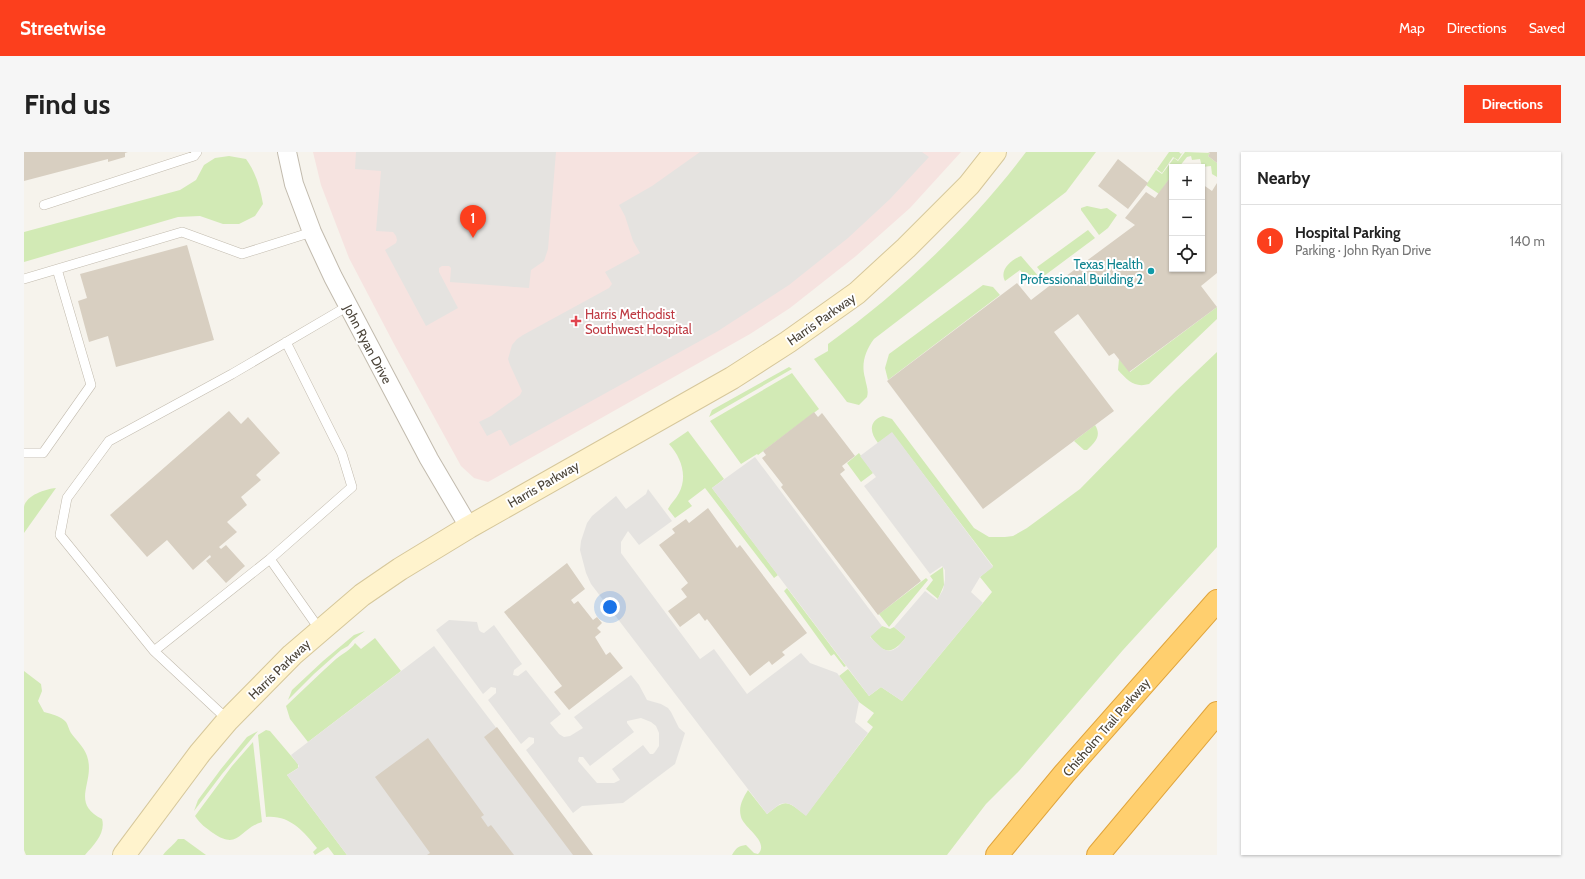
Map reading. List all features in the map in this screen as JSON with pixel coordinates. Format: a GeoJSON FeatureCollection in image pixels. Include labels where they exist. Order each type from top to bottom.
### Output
{"type":"FeatureCollection","features":[{"type":"Feature","properties":{"kind":"highway","name":"Chisholm Trail Parkway"},"geometry":{"type":"LineString","coordinates":[[997,855],[1064,774],[1217,601]]}},
{"type":"Feature","properties":{"kind":"highway"},"geometry":{"type":"LineString","coordinates":[[1098,855],[1217,713]]}},
{"type":"Feature","properties":{"kind":"street","name":"John Ryan Drive"},"geometry":{"type":"LineString","coordinates":[[287,152],[294,184],[312,232],[348,306],[429,459],[469,527]]}},
{"type":"Feature","properties":{"kind":"street","name":"Harris Parkway"},"geometry":{"type":"LineString","coordinates":[[124,855],[200,753],[228,720],[292,655],[362,595],[400,569],[469,527],[732,378],[788,342],[857,293],[879,273],[969,185],[995,152]]}},
{"type":"Feature","properties":{"kind":"lane"},"geometry":{"type":"LineString","coordinates":[[44,205],[194,156],[197,152]]}},
{"type":"Feature","properties":{"kind":"lane"},"geometry":{"type":"LineString","coordinates":[[24,279],[182,232],[242,254],[312,232]]}},
{"type":"Feature","properties":{"kind":"lane"},"geometry":{"type":"LineString","coordinates":[[24,453],[43,452],[91,385],[58,269]]}},
{"type":"Feature","properties":{"kind":"lane"},"geometry":{"type":"LineString","coordinates":[[228,720],[154,652],[60,535],[67,498],[109,441],[232,374],[348,306]]}},
{"type":"Feature","properties":{"kind":"lane"},"geometry":{"type":"LineString","coordinates":[[154,652],[270,559],[352,487],[342,454],[286,342]]}},
{"type":"Feature","properties":{"kind":"lane"},"geometry":{"type":"LineString","coordinates":[[270,559],[320,630]]}},
{"type":"Feature","properties":{"kind":"shaded area","name":"Harris Methodist Southwest Hospital"},"geometry":{"type":"Polygon","coordinates":[[[313,152],[961,152],[910,208],[856,256],[790,308],[750,334],[488,482],[474,478],[461,466],[394,344],[349,258],[321,185],[313,152]]]}},
{"type":"Feature","properties":{"kind":"shaded area"},"geometry":{"type":"Polygon","coordinates":[[[356,152],[556,152],[548,249],[544,261],[531,270],[529,288],[450,282],[451,268],[449,266],[442,266],[439,268],[439,272],[458,308],[426,326],[385,250],[396,243],[396,236],[393,232],[376,231],[381,171],[355,169],[356,152]]]}},
{"type":"Feature","properties":{"kind":"shaded area"},"geometry":{"type":"Polygon","coordinates":[[[700,152],[922,152],[929,157],[890,199],[848,238],[789,285],[718,331],[510,446],[501,430],[487,436],[479,422],[491,416],[516,398],[522,391],[508,359],[512,345],[523,335],[609,288],[612,284],[605,272],[640,253],[633,241],[625,216],[619,205],[652,186],[700,152]]]}},
{"type":"Feature","properties":{"kind":"shaded area"},"geometry":{"type":"Polygon","coordinates":[[[892,432],[993,567],[980,577],[971,592],[983,603],[902,701],[881,687],[869,696],[712,488],[755,457],[882,626],[870,637],[883,649],[889,651],[893,650],[898,647],[906,637],[894,627],[925,591],[937,600],[943,590],[945,570],[942,566],[930,574],[864,486],[876,477],[860,456],[892,432]]]}},
{"type":"Feature","properties":{"kind":"shaded area"},"geometry":{"type":"Polygon","coordinates":[[[648,489],[672,521],[639,545],[628,531],[621,542],[621,553],[700,659],[714,649],[747,694],[801,653],[810,663],[837,673],[859,702],[855,722],[868,733],[806,816],[792,805],[786,803],[780,804],[767,814],[591,584],[586,573],[580,550],[581,541],[587,523],[592,516],[616,496],[626,509],[646,494],[648,489]]]}},
{"type":"Feature","properties":{"kind":"shaded area"},"geometry":{"type":"Polygon","coordinates":[[[449,620],[477,622],[479,630],[484,633],[494,625],[522,664],[514,670],[513,675],[518,676],[526,670],[561,714],[550,723],[559,734],[564,737],[570,736],[583,728],[574,717],[631,675],[639,685],[647,700],[661,704],[668,708],[679,728],[685,733],[675,764],[623,803],[582,806],[573,813],[526,750],[534,743],[534,738],[529,737],[521,744],[488,700],[496,693],[496,688],[491,687],[483,694],[436,630],[449,620]],[[641,718],[627,721],[634,732],[590,766],[583,757],[579,757],[578,761],[597,783],[614,783],[620,780],[612,769],[643,745],[650,754],[653,754],[659,746],[659,733],[656,726],[641,718]]]}},
{"type":"Feature","properties":{"kind":"shaded area"},"geometry":{"type":"Polygon","coordinates":[[[434,646],[593,855],[347,855],[287,775],[299,766],[291,755],[434,646]]]}},
{"type":"Feature","properties":{"kind":"green space"},"geometry":{"type":"Polygon","coordinates":[[[1026,152],[1096,152],[1066,192],[874,339],[866,353],[863,368],[868,390],[867,397],[859,405],[847,402],[814,359],[828,351],[828,344],[883,302],[934,256],[982,206],[1026,152]]]}},
{"type":"Feature","properties":{"kind":"green space"},"geometry":{"type":"Polygon","coordinates":[[[1169,152],[1179,152],[1181,154],[1183,152],[1178,160],[1173,157],[1162,173],[1157,169],[1169,152]]]}},
{"type":"Feature","properties":{"kind":"green space"},"geometry":{"type":"Polygon","coordinates":[[[1185,152],[1210,153],[1208,156],[1217,163],[1217,177],[1212,174],[1211,166],[1205,167],[1205,164],[1201,164],[1200,159],[1192,160],[1191,156],[1187,157],[1181,164],[1170,164],[1174,158],[1178,161],[1185,152]]]}},
{"type":"Feature","properties":{"kind":"green space"},"geometry":{"type":"Polygon","coordinates":[[[229,156],[246,159],[255,175],[263,204],[255,216],[239,224],[223,224],[200,216],[178,217],[24,262],[24,232],[180,190],[196,180],[204,165],[215,158],[229,156]]]}},
{"type":"Feature","properties":{"kind":"green space"},"geometry":{"type":"Polygon","coordinates":[[[1169,165],[1169,179],[1159,194],[1146,185],[1156,170],[1162,174],[1169,165]]]}},
{"type":"Feature","properties":{"kind":"green space"},"geometry":{"type":"Polygon","coordinates":[[[1087,206],[1101,209],[1107,208],[1117,215],[1108,228],[1099,235],[1081,210],[1081,208],[1087,206]]]}},
{"type":"Feature","properties":{"kind":"green space"},"geometry":{"type":"Polygon","coordinates":[[[1088,230],[1095,238],[1044,276],[1037,267],[1088,230]]]}},
{"type":"Feature","properties":{"kind":"green space"},"geometry":{"type":"Polygon","coordinates":[[[1021,256],[1040,278],[1032,285],[1020,270],[1005,281],[1005,269],[1013,260],[1021,256]]]}},
{"type":"Feature","properties":{"kind":"green space"},"geometry":{"type":"Polygon","coordinates":[[[983,285],[993,287],[1000,295],[888,380],[885,368],[889,354],[983,285]]]}},
{"type":"Feature","properties":{"kind":"green space"},"geometry":{"type":"Polygon","coordinates":[[[1217,307],[1217,319],[1149,384],[1140,385],[1132,383],[1118,370],[1119,359],[1130,372],[1217,307]]]}},
{"type":"Feature","properties":{"kind":"green space"},"geometry":{"type":"Polygon","coordinates":[[[1217,352],[1217,547],[1123,650],[1019,771],[986,804],[947,855],[732,855],[739,847],[743,845],[746,845],[754,853],[758,854],[761,849],[759,840],[743,821],[740,813],[743,799],[748,790],[767,814],[779,805],[786,803],[790,804],[806,815],[873,727],[867,722],[874,713],[859,702],[839,676],[848,669],[869,696],[881,687],[902,701],[992,592],[980,577],[993,566],[892,433],[878,443],[872,431],[875,421],[883,416],[892,419],[974,528],[989,537],[1013,536],[1027,528],[1080,489],[1176,391],[1217,352]]]}},
{"type":"Feature","properties":{"kind":"green space"},"geometry":{"type":"Polygon","coordinates":[[[789,367],[792,369],[709,417],[712,410],[789,367]]]}},
{"type":"Feature","properties":{"kind":"green space"},"geometry":{"type":"Polygon","coordinates":[[[792,373],[819,409],[758,455],[757,454],[741,464],[710,421],[792,373]]]}},
{"type":"Feature","properties":{"kind":"green space"},"geometry":{"type":"Polygon","coordinates":[[[1095,425],[1098,432],[1097,439],[1087,450],[1084,450],[1074,441],[1095,425]]]}},
{"type":"Feature","properties":{"kind":"green space"},"geometry":{"type":"Polygon","coordinates":[[[688,431],[724,479],[712,488],[778,575],[774,578],[705,488],[688,501],[692,506],[675,518],[668,509],[679,493],[683,480],[680,461],[669,444],[688,431]]]}},
{"type":"Feature","properties":{"kind":"green space"},"geometry":{"type":"Polygon","coordinates":[[[859,453],[873,473],[861,482],[847,463],[859,453]]]}},
{"type":"Feature","properties":{"kind":"green space"},"geometry":{"type":"Polygon","coordinates":[[[56,488],[24,533],[24,507],[28,499],[37,493],[56,488]]]}},
{"type":"Feature","properties":{"kind":"green space"},"geometry":{"type":"Polygon","coordinates":[[[943,567],[944,585],[938,599],[926,589],[933,580],[930,576],[943,567]]]}},
{"type":"Feature","properties":{"kind":"green space"},"geometry":{"type":"Polygon","coordinates":[[[926,578],[928,580],[889,627],[879,614],[926,578]]]}},
{"type":"Feature","properties":{"kind":"green space"},"geometry":{"type":"Polygon","coordinates":[[[787,588],[846,666],[844,667],[834,654],[831,656],[784,591],[787,588]]]}},
{"type":"Feature","properties":{"kind":"green space"},"geometry":{"type":"Polygon","coordinates":[[[882,626],[890,629],[894,627],[906,637],[892,650],[883,649],[870,636],[882,626]]]}},
{"type":"Feature","properties":{"kind":"green space"},"geometry":{"type":"Polygon","coordinates":[[[365,631],[314,674],[288,700],[292,690],[323,661],[354,635],[365,631]]]}},
{"type":"Feature","properties":{"kind":"green space"},"geometry":{"type":"Polygon","coordinates":[[[375,638],[401,671],[308,742],[290,719],[286,706],[355,643],[361,649],[375,638]]]}},
{"type":"Feature","properties":{"kind":"green space"},"geometry":{"type":"Polygon","coordinates":[[[24,671],[41,684],[42,691],[38,701],[44,712],[53,714],[66,722],[71,733],[87,756],[89,765],[85,798],[87,806],[92,812],[102,819],[103,824],[101,834],[85,855],[26,855],[24,850],[24,671]]]}},
{"type":"Feature","properties":{"kind":"green space"},"geometry":{"type":"Polygon","coordinates":[[[266,730],[270,731],[298,764],[298,768],[287,775],[347,855],[334,855],[328,847],[315,855],[313,852],[317,848],[295,825],[289,821],[275,817],[266,817],[258,735],[266,730]]]}},
{"type":"Feature","properties":{"kind":"green space"},"geometry":{"type":"Polygon","coordinates":[[[258,731],[222,774],[194,811],[198,800],[221,769],[247,737],[258,731]]]}},
{"type":"Feature","properties":{"kind":"green space"},"geometry":{"type":"Polygon","coordinates":[[[253,742],[262,822],[254,825],[239,837],[228,840],[206,828],[195,816],[232,766],[253,742]]]}},
{"type":"Feature","properties":{"kind":"green space"},"geometry":{"type":"Polygon","coordinates":[[[178,839],[184,839],[206,855],[163,855],[178,839]]]}},
{"type":"Feature","properties":{"kind":"building"},"geometry":{"type":"Polygon","coordinates":[[[24,152],[128,152],[125,153],[125,157],[108,162],[108,159],[24,181],[24,152]]]}},
{"type":"Feature","properties":{"kind":"building"},"geometry":{"type":"Polygon","coordinates":[[[1208,152],[1217,152],[1217,163],[1208,156],[1210,153],[1208,152]]]}},
{"type":"Feature","properties":{"kind":"building"},"geometry":{"type":"Polygon","coordinates":[[[1118,159],[1148,183],[1128,209],[1098,186],[1118,159]]]}},
{"type":"Feature","properties":{"kind":"building"},"geometry":{"type":"Polygon","coordinates":[[[1169,179],[1169,272],[1205,272],[1205,186],[1212,191],[1217,183],[1217,273],[1201,286],[1217,307],[1129,372],[1114,353],[1109,356],[1078,314],[1054,332],[1114,411],[983,509],[887,381],[1017,283],[1031,300],[1057,280],[1058,282],[1135,225],[1125,218],[1146,192],[1155,198],[1169,179]]]}},
{"type":"Feature","properties":{"kind":"building"},"geometry":{"type":"Polygon","coordinates":[[[187,245],[214,340],[116,367],[108,336],[89,342],[78,301],[87,298],[80,274],[187,245]]]}},
{"type":"Feature","properties":{"kind":"building"},"geometry":{"type":"Polygon","coordinates":[[[229,411],[241,424],[248,417],[280,453],[256,475],[261,480],[241,497],[247,505],[227,522],[237,532],[219,547],[221,549],[226,545],[245,566],[226,583],[206,561],[211,557],[210,555],[193,570],[167,540],[147,557],[110,515],[229,411]]]}},
{"type":"Feature","properties":{"kind":"building"},"geometry":{"type":"Polygon","coordinates":[[[814,412],[818,417],[822,413],[855,456],[842,466],[845,470],[840,474],[921,581],[878,615],[781,487],[783,485],[762,458],[766,455],[763,451],[814,412]]]}},
{"type":"Feature","properties":{"kind":"building"},"geometry":{"type":"Polygon","coordinates":[[[708,508],[737,548],[740,545],[807,633],[782,652],[785,655],[772,665],[769,661],[750,676],[707,619],[705,621],[699,613],[680,627],[668,611],[687,597],[681,589],[688,583],[659,545],[675,533],[672,529],[686,519],[689,523],[708,508]]]}},
{"type":"Feature","properties":{"kind":"building"},"geometry":{"type":"Polygon","coordinates":[[[567,563],[585,589],[571,600],[574,604],[578,601],[593,620],[597,617],[602,623],[597,628],[601,632],[595,637],[606,655],[610,652],[623,668],[569,710],[554,692],[562,686],[504,612],[567,563]]]}},
{"type":"Feature","properties":{"kind":"building"},"geometry":{"type":"Polygon","coordinates":[[[497,727],[593,855],[573,855],[484,737],[497,727]]]}},
{"type":"Feature","properties":{"kind":"building"},"geometry":{"type":"Polygon","coordinates":[[[428,738],[484,815],[481,817],[488,827],[491,825],[514,855],[427,855],[430,853],[375,777],[428,738]]]}},
{"type":"Feature","properties":{"kind":"place","name":"Hospital Parking"},"geometry":{"type":"Point","coordinates":[473,238]}},
{"type":"Feature","properties":{"kind":"place","name":"Texas Health Professional Building 2"},"geometry":{"type":"Point","coordinates":[1151,271]}},
{"type":"Feature","properties":{"kind":"place","name":"Harris Methodist Southwest Hospital"},"geometry":{"type":"Point","coordinates":[576,321]}}]}
